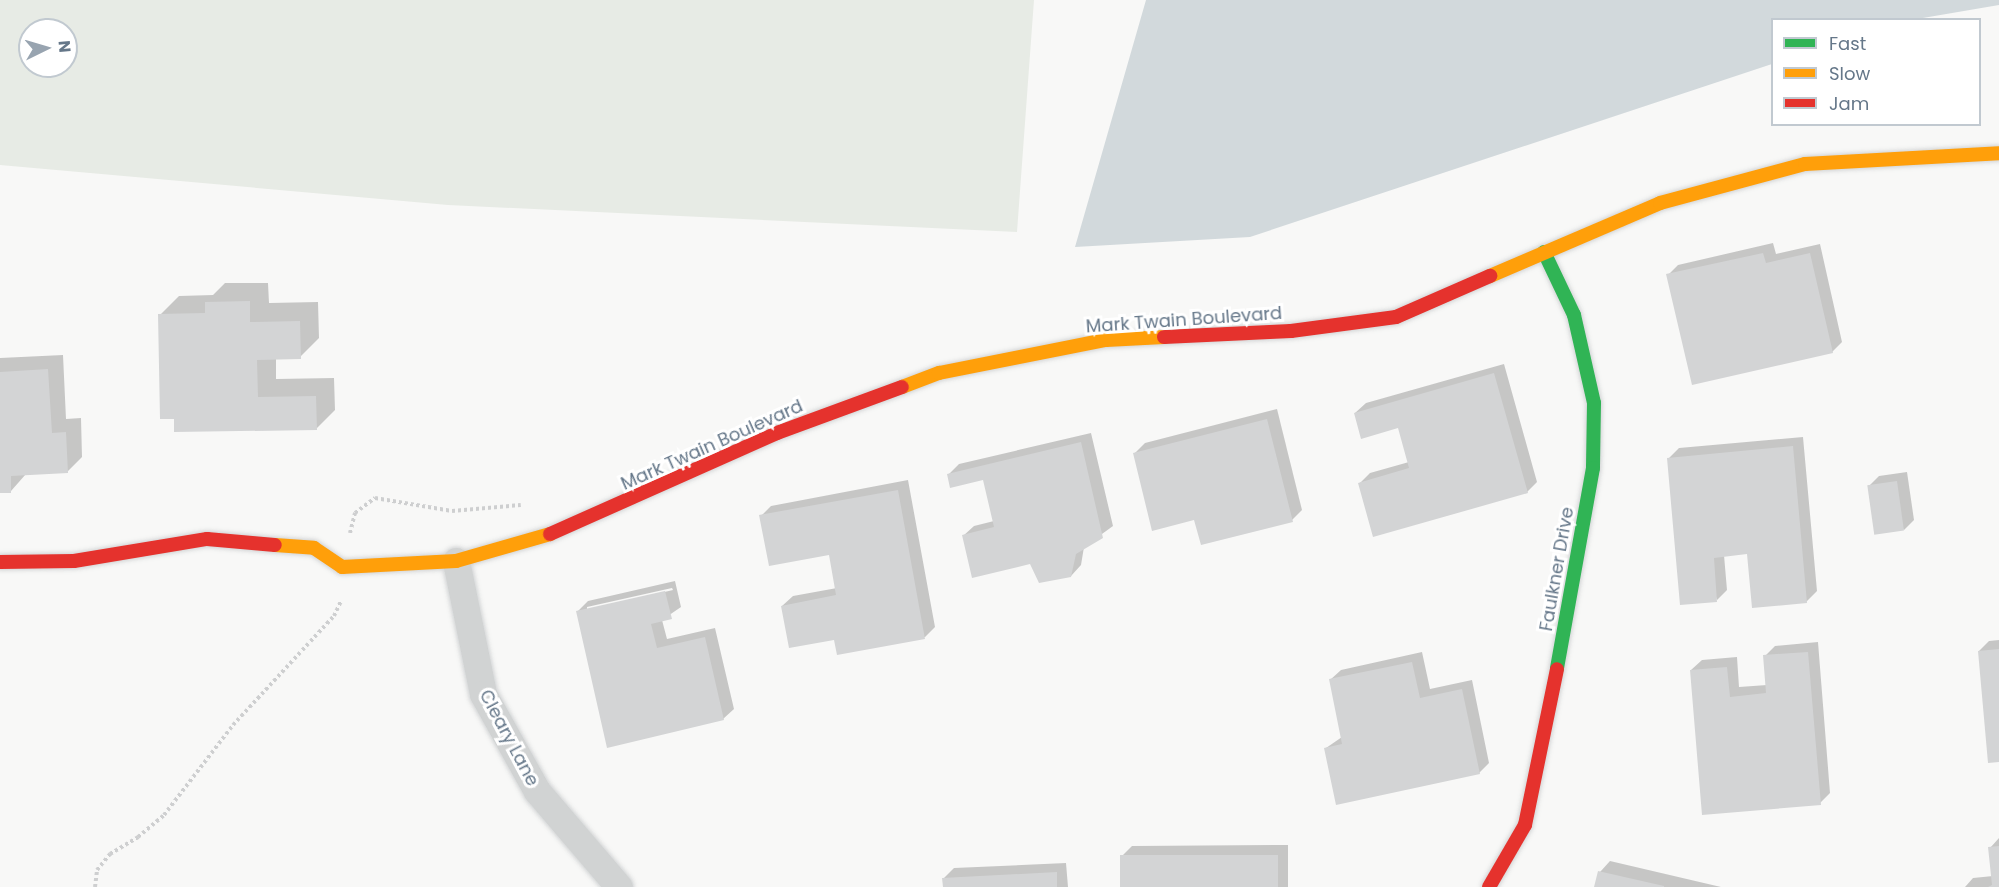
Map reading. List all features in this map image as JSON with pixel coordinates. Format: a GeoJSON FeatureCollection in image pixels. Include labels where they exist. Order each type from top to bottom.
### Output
{"type":"FeatureCollection","features":[{"type":"Feature","properties":{"kind":"street","name":"Mark Twain Boulevard"},"geometry":{"type":"LineString","coordinates":[[0,562],[74,561],[207,539],[314,548],[342,567],[456,561],[568,529],[777,433],[939,373],[1106,340],[1291,331],[1396,317],[1660,203],[1805,165],[1999,153]]}},
{"type":"Feature","properties":{"kind":"street","name":"Faulkner Drive"},"geometry":{"type":"LineString","coordinates":[[1489,887],[1525,825],[1540,767],[1593,468],[1594,403],[1574,315],[1544,252]]}},
{"type":"Feature","properties":{"kind":"street","name":"Cleary Lane"},"geometry":{"type":"LineString","coordinates":[[456,561],[483,694],[537,791],[619,887]]}},
{"type":"Feature","properties":{"kind":"shaded area"},"geometry":{"type":"Polygon","coordinates":[[[0,0],[1034,0],[1017,232],[448,205],[0,165],[0,0]]]}},
{"type":"Feature","properties":{"kind":"shaded area"},"geometry":{"type":"Polygon","coordinates":[[[1146,0],[1999,0],[1999,5],[1923,18],[1771,18],[1771,64],[1250,237],[1075,247],[1146,0]]]}},
{"type":"Feature","properties":{"kind":"building"},"geometry":{"type":"Polygon","coordinates":[[[1763,253],[1766,263],[1810,253],[1833,353],[1692,385],[1666,274],[1763,253]]]}},
{"type":"Feature","properties":{"kind":"building"},"geometry":{"type":"Polygon","coordinates":[[[250,301],[250,322],[300,321],[301,359],[257,360],[258,397],[316,396],[317,430],[174,432],[174,419],[160,419],[158,314],[205,313],[205,302],[250,301]]]}},
{"type":"Feature","properties":{"kind":"building"},"geometry":{"type":"Polygon","coordinates":[[[48,369],[52,433],[66,432],[68,473],[11,476],[11,493],[0,493],[0,372],[48,369]]]}},
{"type":"Feature","properties":{"kind":"building"},"geometry":{"type":"Polygon","coordinates":[[[1494,373],[1528,493],[1373,537],[1358,483],[1409,468],[1398,428],[1361,439],[1354,413],[1494,373]]]}},
{"type":"Feature","properties":{"kind":"building"},"geometry":{"type":"Polygon","coordinates":[[[1267,419],[1293,522],[1201,545],[1194,520],[1152,531],[1133,453],[1267,419]]]}},
{"type":"Feature","properties":{"kind":"building"},"geometry":{"type":"Polygon","coordinates":[[[1081,442],[1103,538],[1076,554],[1071,577],[1039,583],[1030,564],[972,578],[962,535],[994,527],[983,480],[950,488],[947,474],[1081,442]]]}},
{"type":"Feature","properties":{"kind":"building"},"geometry":{"type":"Polygon","coordinates":[[[1793,446],[1807,603],[1752,608],[1747,554],[1714,558],[1717,602],[1680,605],[1667,458],[1793,446]]]}},
{"type":"Feature","properties":{"kind":"building"},"geometry":{"type":"Polygon","coordinates":[[[1897,481],[1904,531],[1874,535],[1867,485],[1897,481]]]}},
{"type":"Feature","properties":{"kind":"building"},"geometry":{"type":"Polygon","coordinates":[[[898,490],[925,639],[837,655],[834,640],[789,648],[781,606],[836,595],[829,555],[769,566],[759,515],[898,490]]]}},
{"type":"Feature","properties":{"kind":"building"},"geometry":{"type":"Polygon","coordinates":[[[665,591],[672,619],[651,624],[657,648],[705,637],[724,720],[607,748],[576,611],[665,591]]]}},
{"type":"Feature","properties":{"kind":"building"},"geometry":{"type":"Polygon","coordinates":[[[1999,649],[1999,762],[1988,763],[1978,651],[1999,649]]]}},
{"type":"Feature","properties":{"kind":"building"},"geometry":{"type":"Polygon","coordinates":[[[1808,652],[1821,805],[1702,815],[1690,670],[1727,667],[1730,697],[1766,693],[1763,655],[1808,652]]]}},
{"type":"Feature","properties":{"kind":"building"},"geometry":{"type":"Polygon","coordinates":[[[1412,662],[1420,698],[1462,689],[1480,774],[1336,805],[1324,748],[1342,744],[1329,679],[1412,662]]]}},
{"type":"Feature","properties":{"kind":"building"},"geometry":{"type":"Polygon","coordinates":[[[1999,846],[1999,887],[1988,887],[1992,885],[1988,847],[1999,846]]]}},
{"type":"Feature","properties":{"kind":"building"},"geometry":{"type":"Polygon","coordinates":[[[1120,855],[1278,855],[1278,887],[1120,887],[1120,855]]]}},
{"type":"Feature","properties":{"kind":"building"},"geometry":{"type":"Polygon","coordinates":[[[1598,871],[1664,886],[1664,887],[1594,887],[1598,871]]]}},
{"type":"Feature","properties":{"kind":"building"},"geometry":{"type":"Polygon","coordinates":[[[1057,872],[1057,887],[943,887],[942,878],[1057,872]]]}},
{"type":"Feature","properties":{"kind":"traffic: fast"},"geometry":{"type":"LineString","coordinates":[[1544,252],[1574,315],[1594,403],[1593,468],[1557,669]]}},
{"type":"Feature","properties":{"kind":"traffic: slow"},"geometry":{"type":"LineString","coordinates":[[1490,276],[1660,203],[1805,164],[1999,153]]}},
{"type":"Feature","properties":{"kind":"traffic: slow"},"geometry":{"type":"LineString","coordinates":[[902,387],[939,373],[1106,340],[1164,337]]}},
{"type":"Feature","properties":{"kind":"traffic: slow"},"geometry":{"type":"LineString","coordinates":[[275,545],[314,548],[342,567],[456,561],[550,534]]}},
{"type":"Feature","properties":{"kind":"traffic: jam"},"geometry":{"type":"LineString","coordinates":[[1164,337],[1291,331],[1396,317],[1490,276]]}},
{"type":"Feature","properties":{"kind":"traffic: jam"},"geometry":{"type":"LineString","coordinates":[[550,534],[777,433],[902,387]]}},
{"type":"Feature","properties":{"kind":"traffic: jam"},"geometry":{"type":"LineString","coordinates":[[0,562],[74,561],[207,539],[275,545]]}},
{"type":"Feature","properties":{"kind":"traffic: jam"},"geometry":{"type":"LineString","coordinates":[[1489,887],[1525,825],[1557,669]]}}]}
